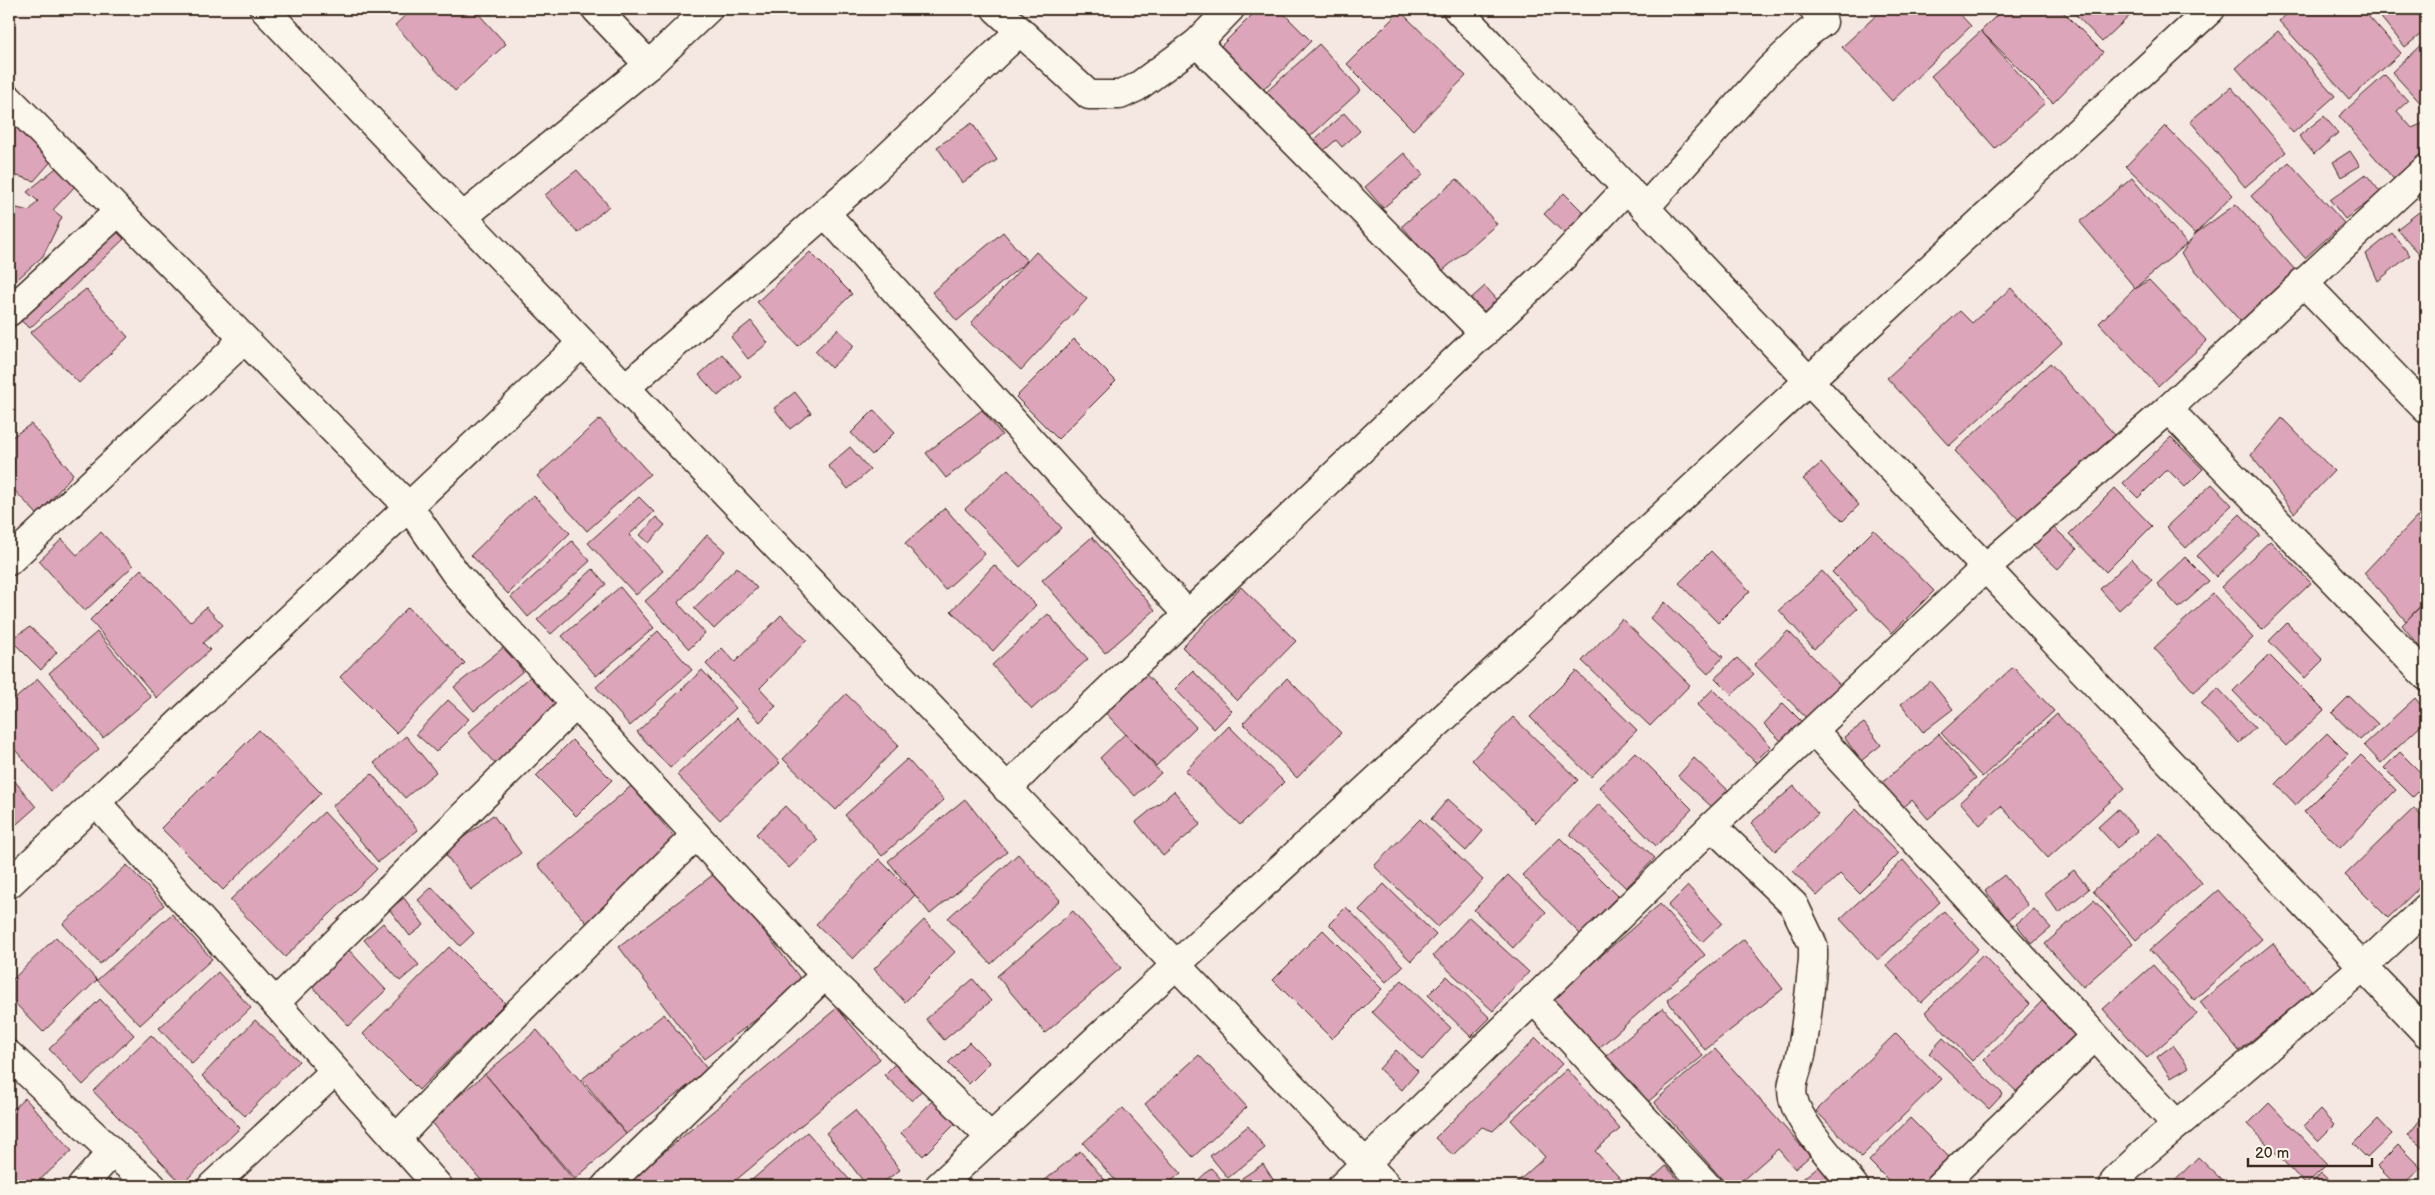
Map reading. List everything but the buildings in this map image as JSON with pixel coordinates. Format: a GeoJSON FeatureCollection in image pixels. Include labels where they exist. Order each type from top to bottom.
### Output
{"type":"FeatureCollection","features":[{"type":"Feature","properties":{"kind":"street"},"geometry":{"type":"LineString","coordinates":[[264,9],[1174,966],[1387,1186]]}},
{"type":"Feature","properties":{"kind":"street"},"geometry":{"type":"LineString","coordinates":[[596,9],[649,65]]}},
{"type":"Feature","properties":{"kind":"street"},"geometry":{"type":"LineString","coordinates":[[463,218],[649,65],[708,9]]}},
{"type":"Feature","properties":{"kind":"street"},"geometry":{"type":"LineString","coordinates":[[996,9],[1089,96],[1120,95],[1137,87],[1197,43],[1230,9]]}},
{"type":"Feature","properties":{"kind":"street"},"geometry":{"type":"LineString","coordinates":[[1457,9],[2426,1033]]}},
{"type":"Feature","properties":{"kind":"street"},"geometry":{"type":"LineString","coordinates":[[939,1186],[1174,966],[2211,9]]}},
{"type":"Feature","properties":{"kind":"street"},"geometry":{"type":"LineString","coordinates":[[1645,208],[1769,70],[1808,33],[1825,13]]}},
{"type":"Feature","properties":{"kind":"street"},"geometry":{"type":"LineString","coordinates":[[625,388],[826,214],[1020,31]]}},
{"type":"Feature","properties":{"kind":"street"},"geometry":{"type":"LineString","coordinates":[[1197,43],[1484,333]]}},
{"type":"Feature","properties":{"kind":"street"},"geometry":{"type":"LineString","coordinates":[[9,99],[409,507],[456,574],[696,835],[825,975],[990,1138]]}},
{"type":"Feature","properties":{"kind":"street"},"geometry":{"type":"LineString","coordinates":[[1342,1186],[1712,826],[1985,568],[2168,409],[2426,169]]}},
{"type":"Feature","properties":{"kind":"street"},"geometry":{"type":"LineString","coordinates":[[1007,789],[1559,261],[1627,188]]}},
{"type":"Feature","properties":{"kind":"street"},"geometry":{"type":"LineString","coordinates":[[9,312],[118,212]]}},
{"type":"Feature","properties":{"kind":"street"},"geometry":{"type":"LineString","coordinates":[[826,214],[1188,615]]}},
{"type":"Feature","properties":{"kind":"street"},"geometry":{"type":"LineString","coordinates":[[2303,282],[2426,409]]}},
{"type":"Feature","properties":{"kind":"street"},"geometry":{"type":"LineString","coordinates":[[9,561],[230,353],[242,338]]}},
{"type":"Feature","properties":{"kind":"street"},"geometry":{"type":"LineString","coordinates":[[10,880],[96,802],[582,343]]}},
{"type":"Feature","properties":{"kind":"street"},"geometry":{"type":"LineString","coordinates":[[2168,409],[2426,676]]}},
{"type":"Feature","properties":{"kind":"street"},"geometry":{"type":"LineString","coordinates":[[275,1003],[576,704]]}},
{"type":"Feature","properties":{"kind":"street"},"geometry":{"type":"LineString","coordinates":[[1814,731],[2177,1125]]}},
{"type":"Feature","properties":{"kind":"street"},"geometry":{"type":"LineString","coordinates":[[96,802],[438,1186]]}},
{"type":"Feature","properties":{"kind":"street"},"geometry":{"type":"LineString","coordinates":[[1712,826],[1794,905],[1812,946],[1813,959],[1802,1053],[1794,1079],[1793,1097],[1798,1112],[1854,1186]]}},
{"type":"Feature","properties":{"kind":"street"},"geometry":{"type":"LineString","coordinates":[[396,1139],[503,1027],[696,835]]}},
{"type":"Feature","properties":{"kind":"street"},"geometry":{"type":"LineString","coordinates":[[2114,1186],[2115,1180],[2364,966],[2426,908]]}},
{"type":"Feature","properties":{"kind":"street"},"geometry":{"type":"LineString","coordinates":[[606,1186],[825,975]]}},
{"type":"Feature","properties":{"kind":"street"},"geometry":{"type":"LineString","coordinates":[[1533,999],[1707,1186]]}},
{"type":"Feature","properties":{"kind":"street"},"geometry":{"type":"LineString","coordinates":[[1940,1186],[2095,1036]]}},
{"type":"Feature","properties":{"kind":"street"},"geometry":{"type":"LineString","coordinates":[[9,1055],[112,1152],[152,1186]]}},
{"type":"Feature","properties":{"kind":"street"},"geometry":{"type":"LineString","coordinates":[[212,1186],[335,1071]]}},
{"type":"Feature","properties":{"kind":"street"},"geometry":{"type":"LineString","coordinates":[[82,1186],[112,1152]]}}]}
